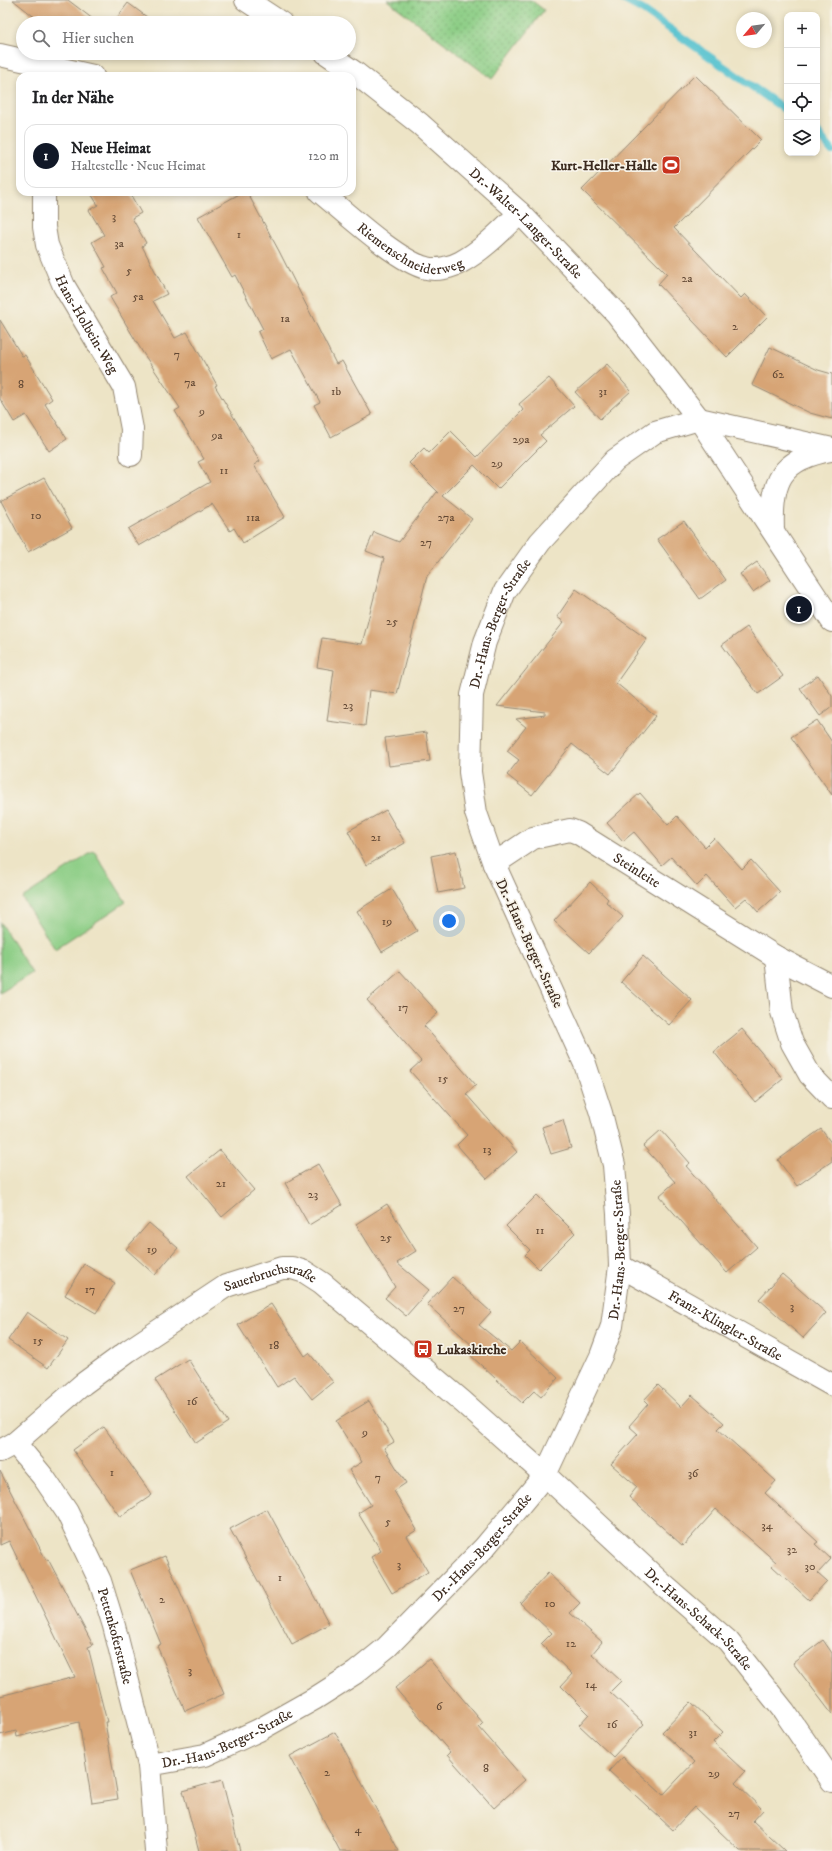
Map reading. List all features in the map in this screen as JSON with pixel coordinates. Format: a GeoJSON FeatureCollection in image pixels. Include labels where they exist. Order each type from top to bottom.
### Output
{"type":"FeatureCollection","features":[{"type":"Feature","properties":{"kind":"street"},"geometry":{"type":"LineString","coordinates":[[246,0],[270,16]]}},
{"type":"Feature","properties":{"kind":"street"},"geometry":{"type":"LineString","coordinates":[[0,55],[54,72]]}},
{"type":"Feature","properties":{"kind":"street","name":"Dr.-Walter-Langer-Straße"},"geometry":{"type":"LineString","coordinates":[[336,60],[354,72]]}},
{"type":"Feature","properties":{"kind":"street","name":"Dr.-Walter-Langer-Straße"},"geometry":{"type":"LineString","coordinates":[[356,74],[420,124],[520,213],[617,314],[700,419],[832,621]]}},
{"type":"Feature","properties":{"kind":"street","name":"Hans-Holbein-Weg"},"geometry":{"type":"LineString","coordinates":[[44,196],[44,227],[48,246],[64,286],[124,387],[132,429],[131,455]]}},
{"type":"Feature","properties":{"kind":"street","name":"Riemenschneiderweg"},"geometry":{"type":"LineString","coordinates":[[325,196],[397,254],[426,268],[446,268],[461,262],[488,243],[520,213]]}},
{"type":"Feature","properties":{"kind":"street"},"geometry":{"type":"LineString","coordinates":[[700,419],[832,449]]}},
{"type":"Feature","properties":{"kind":"street","name":"Dr.-Hans-Berger-Straße"},"geometry":{"type":"LineString","coordinates":[[149,1765],[205,1755],[259,1730],[314,1699],[355,1672],[387,1647],[484,1548],[545,1475],[601,1356],[612,1326],[620,1266],[614,1165],[601,1113],[585,1064],[494,864],[476,813],[470,772],[472,695],[485,642],[506,591],[540,542],[615,460],[655,432],[700,419]]}},
{"type":"Feature","properties":{"kind":"street"},"geometry":{"type":"LineString","coordinates":[[773,530],[772,504],[780,476],[790,466],[811,453],[832,449]]}},
{"type":"Feature","properties":{"kind":"street","name":"Steinleite"},"geometry":{"type":"LineString","coordinates":[[494,864],[533,838],[570,830],[578,833],[776,957],[832,986]]}},
{"type":"Feature","properties":{"kind":"street"},"geometry":{"type":"LineString","coordinates":[[776,957],[782,1012],[792,1043],[810,1075],[832,1098]]}},
{"type":"Feature","properties":{"kind":"street","name":"Franz-Klingler-Straße"},"geometry":{"type":"LineString","coordinates":[[620,1266],[832,1385]]}},
{"type":"Feature","properties":{"kind":"street","name":"Sauerbruchstraße"},"geometry":{"type":"LineString","coordinates":[[7,1447],[83,1384],[122,1355],[226,1286],[282,1268],[287,1268],[305,1272],[322,1283],[463,1402],[545,1475]]}},
{"type":"Feature","properties":{"kind":"street","name":"Pettenkoferstraße"},"geometry":{"type":"LineString","coordinates":[[7,1447],[44,1478],[67,1512],[100,1580],[114,1626],[149,1765],[156,1851]]}},
{"type":"Feature","properties":{"kind":"street","name":"Dr.-Hans-Schack-Straße"},"geometry":{"type":"LineString","coordinates":[[545,1475],[659,1581],[728,1641],[784,1711],[832,1782]]}},
{"type":"Feature","properties":{"kind":"green space"},"geometry":{"type":"Polygon","coordinates":[[[387,0],[531,0],[544,10],[492,79],[387,0]]]}},
{"type":"Feature","properties":{"kind":"green space"},"geometry":{"type":"Polygon","coordinates":[[[94,851],[126,902],[55,949],[22,898],[94,851]]]}},
{"type":"Feature","properties":{"kind":"green space"},"geometry":{"type":"Polygon","coordinates":[[[0,922],[32,973],[0,993],[0,922]]]}},
{"type":"Feature","properties":{"kind":"building"},"geometry":{"type":"Polygon","coordinates":[[[13,0],[68,0],[89,16],[33,16],[13,0]]]}},
{"type":"Feature","properties":{"kind":"building"},"geometry":{"type":"Polygon","coordinates":[[[128,3],[146,16],[118,16],[128,3]]]}},
{"type":"Feature","properties":{"kind":"building","name":"Kurt-Heller-Halle"},"geometry":{"type":"Polygon","coordinates":[[[695,75],[761,140],[674,228],[741,298],[745,294],[767,317],[727,357],[658,284],[667,274],[582,190],[695,75]]]}},
{"type":"Feature","properties":{"kind":"building"},"geometry":{"type":"Polygon","coordinates":[[[92,196],[131,196],[141,213],[132,218],[146,243],[142,246],[167,294],[153,301],[175,338],[187,332],[217,385],[215,386],[260,461],[254,465],[285,517],[243,543],[234,528],[230,531],[212,504],[139,546],[128,529],[210,482],[198,462],[204,459],[175,411],[180,408],[143,353],[110,297],[117,293],[103,268],[106,267],[92,242],[104,235],[89,210],[98,205],[92,196]]]}},
{"type":"Feature","properties":{"kind":"building"},"geometry":{"type":"Polygon","coordinates":[[[236,196],[249,196],[279,251],[336,364],[342,361],[372,415],[331,437],[314,405],[320,402],[291,349],[271,359],[258,332],[263,329],[235,275],[232,277],[198,217],[236,196]]]}},
{"type":"Feature","properties":{"kind":"building"},"geometry":{"type":"Polygon","coordinates":[[[0,320],[22,356],[25,355],[52,399],[45,404],[67,439],[49,451],[26,415],[14,422],[0,399],[0,320]]]}},
{"type":"Feature","properties":{"kind":"building"},"geometry":{"type":"Polygon","coordinates":[[[770,347],[818,370],[832,374],[832,419],[810,413],[752,385],[770,347]]]}},
{"type":"Feature","properties":{"kind":"building"},"geometry":{"type":"Polygon","coordinates":[[[607,364],[631,391],[600,419],[575,392],[607,364]]]}},
{"type":"Feature","properties":{"kind":"building"},"geometry":{"type":"Polygon","coordinates":[[[549,378],[574,406],[540,435],[546,441],[498,489],[474,465],[443,496],[472,519],[427,576],[397,694],[369,690],[365,726],[327,721],[334,670],[317,667],[322,638],[362,644],[384,558],[366,551],[374,532],[399,542],[437,492],[439,493],[409,463],[424,448],[429,453],[451,431],[477,457],[523,410],[519,404],[549,378]]]}},
{"type":"Feature","properties":{"kind":"building"},"geometry":{"type":"Polygon","coordinates":[[[44,478],[72,528],[28,552],[1,501],[44,478]]]}},
{"type":"Feature","properties":{"kind":"building"},"geometry":{"type":"Polygon","coordinates":[[[684,521],[726,580],[700,599],[657,539],[684,521]]]}},
{"type":"Feature","properties":{"kind":"building"},"geometry":{"type":"Polygon","coordinates":[[[757,562],[770,580],[753,592],[740,574],[757,562]]]}},
{"type":"Feature","properties":{"kind":"building"},"geometry":{"type":"Polygon","coordinates":[[[576,589],[647,639],[616,683],[656,716],[610,774],[572,744],[532,795],[507,775],[519,760],[507,751],[526,727],[516,719],[545,715],[545,712],[497,706],[564,622],[557,617],[576,589]]]}},
{"type":"Feature","properties":{"kind":"building"},"geometry":{"type":"Polygon","coordinates":[[[747,627],[783,676],[758,694],[722,645],[747,627]]]}},
{"type":"Feature","properties":{"kind":"building"},"geometry":{"type":"Polygon","coordinates":[[[818,675],[832,696],[832,707],[820,716],[800,688],[818,675]]]}},
{"type":"Feature","properties":{"kind":"building"},"geometry":{"type":"Polygon","coordinates":[[[817,720],[832,742],[832,795],[791,737],[817,720]]]}},
{"type":"Feature","properties":{"kind":"building"},"geometry":{"type":"Polygon","coordinates":[[[426,732],[430,761],[389,766],[385,738],[426,732]]]}},
{"type":"Feature","properties":{"kind":"building"},"geometry":{"type":"Polygon","coordinates":[[[640,793],[668,825],[677,816],[705,847],[714,838],[742,869],[751,860],[780,892],[758,912],[746,898],[735,907],[707,876],[697,886],[671,857],[662,865],[634,832],[623,841],[607,823],[640,793]]]}},
{"type":"Feature","properties":{"kind":"building"},"geometry":{"type":"Polygon","coordinates":[[[386,810],[405,843],[366,865],[348,831],[386,810]]]}},
{"type":"Feature","properties":{"kind":"building"},"geometry":{"type":"Polygon","coordinates":[[[456,851],[464,888],[438,893],[431,856],[456,851]]]}},
{"type":"Feature","properties":{"kind":"building"},"geometry":{"type":"Polygon","coordinates":[[[590,882],[608,899],[606,902],[623,917],[589,953],[554,921],[590,882]]]}},
{"type":"Feature","properties":{"kind":"building"},"geometry":{"type":"Polygon","coordinates":[[[392,889],[417,931],[382,952],[357,911],[392,889]]]}},
{"type":"Feature","properties":{"kind":"building"},"geometry":{"type":"Polygon","coordinates":[[[643,956],[692,1000],[669,1025],[621,982],[643,956]]]}},
{"type":"Feature","properties":{"kind":"building"},"geometry":{"type":"Polygon","coordinates":[[[400,971],[438,1013],[424,1026],[476,1085],[466,1094],[517,1152],[487,1179],[457,1145],[467,1135],[410,1071],[421,1061],[367,1000],[400,971]]]}},
{"type":"Feature","properties":{"kind":"building"},"geometry":{"type":"Polygon","coordinates":[[[742,1029],[783,1079],[755,1102],[714,1052],[742,1029]]]}},
{"type":"Feature","properties":{"kind":"building"},"geometry":{"type":"Polygon","coordinates":[[[563,1120],[571,1148],[551,1154],[542,1127],[563,1120]]]}},
{"type":"Feature","properties":{"kind":"building"},"geometry":{"type":"Polygon","coordinates":[[[821,1129],[832,1144],[832,1161],[797,1186],[778,1160],[821,1129]]]}},
{"type":"Feature","properties":{"kind":"building"},"geometry":{"type":"Polygon","coordinates":[[[661,1130],[690,1163],[686,1166],[757,1247],[727,1273],[659,1196],[675,1182],[643,1146],[661,1130]]]}},
{"type":"Feature","properties":{"kind":"building"},"geometry":{"type":"Polygon","coordinates":[[[220,1150],[254,1190],[222,1217],[188,1176],[220,1150]]]}},
{"type":"Feature","properties":{"kind":"building"},"geometry":{"type":"Polygon","coordinates":[[[318,1164],[342,1205],[309,1225],[285,1183],[318,1164]]]}},
{"type":"Feature","properties":{"kind":"building"},"geometry":{"type":"Polygon","coordinates":[[[537,1195],[575,1233],[539,1269],[525,1255],[530,1250],[506,1226],[537,1195]]]}},
{"type":"Feature","properties":{"kind":"building"},"geometry":{"type":"Polygon","coordinates":[[[387,1204],[416,1251],[397,1263],[429,1290],[406,1316],[385,1298],[395,1287],[356,1224],[387,1204]]]}},
{"type":"Feature","properties":{"kind":"building"},"geometry":{"type":"Polygon","coordinates":[[[149,1223],[178,1248],[155,1275],[126,1249],[149,1223]]]}},
{"type":"Feature","properties":{"kind":"building"},"geometry":{"type":"Polygon","coordinates":[[[84,1264],[115,1283],[96,1313],[65,1295],[84,1264]]]}},
{"type":"Feature","properties":{"kind":"building"},"geometry":{"type":"Polygon","coordinates":[[[782,1274],[826,1313],[803,1338],[759,1299],[782,1274]]]}},
{"type":"Feature","properties":{"kind":"building"},"geometry":{"type":"Polygon","coordinates":[[[452,1277],[491,1312],[479,1325],[511,1351],[520,1342],[558,1378],[541,1397],[534,1391],[522,1403],[469,1354],[474,1347],[427,1304],[452,1277]]]}},
{"type":"Feature","properties":{"kind":"building"},"geometry":{"type":"Polygon","coordinates":[[[271,1304],[305,1356],[309,1353],[333,1382],[312,1399],[294,1376],[277,1387],[238,1325],[271,1304]]]}},
{"type":"Feature","properties":{"kind":"building"},"geometry":{"type":"Polygon","coordinates":[[[27,1312],[68,1340],[48,1368],[8,1340],[27,1312]]]}},
{"type":"Feature","properties":{"kind":"building"},"geometry":{"type":"Polygon","coordinates":[[[188,1359],[228,1422],[196,1443],[155,1380],[188,1359]]]}},
{"type":"Feature","properties":{"kind":"building"},"geometry":{"type":"Polygon","coordinates":[[[658,1385],[681,1407],[692,1395],[724,1423],[718,1429],[776,1481],[765,1493],[818,1542],[815,1544],[831,1559],[818,1573],[827,1581],[809,1600],[772,1566],[776,1562],[716,1509],[683,1546],[629,1497],[637,1487],[611,1464],[638,1434],[629,1426],[648,1404],[644,1400],[658,1385]]]}},
{"type":"Feature","properties":{"kind":"building"},"geometry":{"type":"Polygon","coordinates":[[[369,1401],[394,1442],[384,1448],[406,1483],[394,1491],[417,1530],[407,1536],[428,1572],[392,1593],[371,1557],[381,1551],[358,1513],[371,1505],[349,1470],[362,1462],[336,1421],[369,1401]]]}},
{"type":"Feature","properties":{"kind":"building"},"geometry":{"type":"Polygon","coordinates":[[[104,1427],[152,1495],[120,1517],[73,1450],[104,1427]]]}},
{"type":"Feature","properties":{"kind":"building"},"geometry":{"type":"Polygon","coordinates":[[[0,1471],[46,1560],[48,1559],[93,1645],[88,1647],[107,1722],[105,1722],[118,1799],[92,1803],[79,1722],[17,1737],[16,1731],[0,1735],[0,1696],[75,1677],[9,1541],[0,1545],[0,1471]]]}},
{"type":"Feature","properties":{"kind":"building"},"geometry":{"type":"Polygon","coordinates":[[[267,1509],[329,1624],[292,1644],[230,1529],[267,1509]]]}},
{"type":"Feature","properties":{"kind":"building"},"geometry":{"type":"Polygon","coordinates":[[[165,1556],[224,1694],[185,1711],[157,1646],[161,1644],[130,1570],[165,1556]]]}},
{"type":"Feature","properties":{"kind":"building"},"geometry":{"type":"Polygon","coordinates":[[[548,1573],[580,1603],[570,1613],[602,1642],[592,1654],[621,1681],[610,1692],[644,1724],[613,1757],[579,1725],[589,1714],[561,1686],[572,1674],[541,1644],[552,1633],[520,1603],[548,1573]]]}},
{"type":"Feature","properties":{"kind":"building"},"geometry":{"type":"Polygon","coordinates":[[[823,1640],[832,1653],[832,1714],[793,1663],[823,1640]]]}},
{"type":"Feature","properties":{"kind":"building"},"geometry":{"type":"Polygon","coordinates":[[[429,1659],[483,1723],[479,1727],[525,1780],[494,1808],[447,1755],[450,1752],[395,1688],[429,1659]]]}},
{"type":"Feature","properties":{"kind":"building"},"geometry":{"type":"Polygon","coordinates":[[[691,1702],[723,1732],[713,1742],[745,1772],[735,1783],[763,1810],[753,1821],[785,1851],[740,1851],[694,1807],[673,1830],[609,1771],[622,1757],[663,1795],[694,1762],[662,1732],[691,1702]]]}},
{"type":"Feature","properties":{"kind":"building"},"geometry":{"type":"Polygon","coordinates":[[[335,1732],[399,1851],[340,1851],[290,1756],[335,1732]]]}},
{"type":"Feature","properties":{"kind":"building"},"geometry":{"type":"Polygon","coordinates":[[[222,1780],[240,1851],[199,1851],[183,1791],[222,1780]]]}},
{"type":"Feature","properties":{"kind":"waterway"},"geometry":{"type":"LineString","coordinates":[[624,0],[643,10],[784,109]]}},
{"type":"Feature","properties":{"kind":"waterway"},"geometry":{"type":"LineString","coordinates":[[820,136],[832,151]]}},
{"type":"Feature","properties":{"kind":"place","name":"Kurt-Heller-Halle"},"geometry":{"type":"Point","coordinates":[671,165]}},
{"type":"Feature","properties":{"kind":"place","name":"Neue Heimat"},"geometry":{"type":"Point","coordinates":[799,609]}},
{"type":"Feature","properties":{"kind":"place","name":"Lukaskirche"},"geometry":{"type":"Point","coordinates":[423,1349]}}]}
